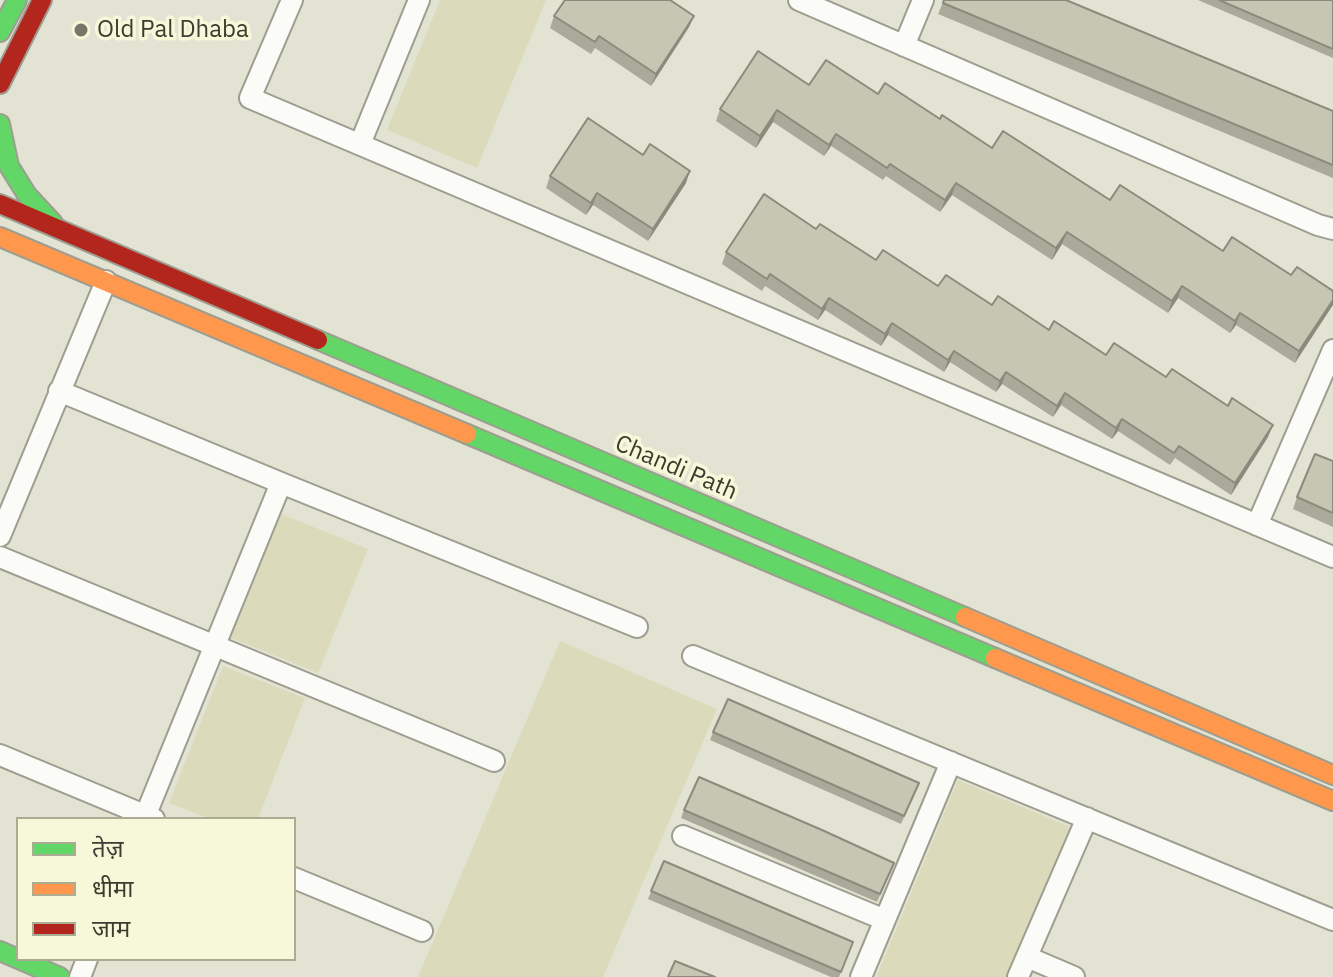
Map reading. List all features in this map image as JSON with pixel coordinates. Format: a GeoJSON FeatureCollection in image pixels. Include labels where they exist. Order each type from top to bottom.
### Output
{"type":"FeatureCollection","features":[{"type":"Feature","properties":{"kind":"main road"},"geometry":{"type":"LineString","coordinates":[[0,32],[17,0]]}},
{"type":"Feature","properties":{"kind":"main road"},"geometry":{"type":"LineString","coordinates":[[0,84],[38,2]]}},
{"type":"Feature","properties":{"kind":"main road"},"geometry":{"type":"LineString","coordinates":[[0,124],[9,166],[27,195],[58,229]]}},
{"type":"Feature","properties":{"kind":"main road","name":"Chandi Path"},"geometry":{"type":"LineString","coordinates":[[0,204],[1333,775]]}},
{"type":"Feature","properties":{"kind":"main road"},"geometry":{"type":"LineString","coordinates":[[0,237],[1333,801]]}},
{"type":"Feature","properties":{"kind":"main road"},"geometry":{"type":"LineString","coordinates":[[0,249],[36,252]]}},
{"type":"Feature","properties":{"kind":"main road"},"geometry":{"type":"LineString","coordinates":[[23,961],[60,977]]}},
{"type":"Feature","properties":{"kind":"street"},"geometry":{"type":"LineString","coordinates":[[292,0],[250,98],[1333,557]]}},
{"type":"Feature","properties":{"kind":"street"},"geometry":{"type":"LineString","coordinates":[[360,144],[419,0]]}},
{"type":"Feature","properties":{"kind":"street"},"geometry":{"type":"LineString","coordinates":[[799,0],[1333,229]]}},
{"type":"Feature","properties":{"kind":"street"},"geometry":{"type":"LineString","coordinates":[[904,46],[923,0]]}},
{"type":"Feature","properties":{"kind":"street"},"geometry":{"type":"LineString","coordinates":[[0,536],[106,281]]}},
{"type":"Feature","properties":{"kind":"street"},"geometry":{"type":"LineString","coordinates":[[1257,525],[1333,350]]}},
{"type":"Feature","properties":{"kind":"street"},"geometry":{"type":"LineString","coordinates":[[59,391],[637,627]]}},
{"type":"Feature","properties":{"kind":"street"},"geometry":{"type":"LineString","coordinates":[[147,817],[281,483]]}},
{"type":"Feature","properties":{"kind":"street"},"geometry":{"type":"LineString","coordinates":[[0,557],[494,761]]}},
{"type":"Feature","properties":{"kind":"street"},"geometry":{"type":"LineString","coordinates":[[693,656],[1333,920]]}},
{"type":"Feature","properties":{"kind":"street"},"geometry":{"type":"LineString","coordinates":[[0,755],[145,817]]}},
{"type":"Feature","properties":{"kind":"street"},"geometry":{"type":"LineString","coordinates":[[861,977],[951,762]]}},
{"type":"Feature","properties":{"kind":"street"},"geometry":{"type":"LineString","coordinates":[[1018,977],[1087,818]]}},
{"type":"Feature","properties":{"kind":"street"},"geometry":{"type":"LineString","coordinates":[[683,836],[885,920]]}},
{"type":"Feature","properties":{"kind":"street"},"geometry":{"type":"LineString","coordinates":[[296,879],[422,931]]}},
{"type":"Feature","properties":{"kind":"street"},"geometry":{"type":"LineString","coordinates":[[1027,957],[1074,977]]}},
{"type":"Feature","properties":{"kind":"green space"},"geometry":{"type":"Polygon","coordinates":[[[440,0],[546,0],[477,168],[387,130],[440,0]]]}},
{"type":"Feature","properties":{"kind":"green space"},"geometry":{"type":"Polygon","coordinates":[[[279,513],[368,549],[318,673],[229,637],[279,513]]]}},
{"type":"Feature","properties":{"kind":"green space"},"geometry":{"type":"Polygon","coordinates":[[[560,641],[717,709],[603,977],[418,977],[560,641]]]}},
{"type":"Feature","properties":{"kind":"green space"},"geometry":{"type":"Polygon","coordinates":[[[223,666],[305,698],[259,817],[205,817],[169,803],[223,666]]]}},
{"type":"Feature","properties":{"kind":"green space"},"geometry":{"type":"Polygon","coordinates":[[[958,780],[1070,827],[1007,977],[876,977],[958,780]]]}},
{"type":"Feature","properties":{"kind":"building"},"geometry":{"type":"Polygon","coordinates":[[[565,0],[670,0],[694,16],[656,74],[599,36],[595,42],[554,16],[565,0]]]}},
{"type":"Feature","properties":{"kind":"building"},"geometry":{"type":"Polygon","coordinates":[[[944,0],[1066,0],[1333,111],[1333,165],[943,3],[944,0]]]}},
{"type":"Feature","properties":{"kind":"building"},"geometry":{"type":"Polygon","coordinates":[[[1219,0],[1333,0],[1333,49],[1219,0]]]}},
{"type":"Feature","properties":{"kind":"building"},"geometry":{"type":"Polygon","coordinates":[[[758,51],[809,85],[826,60],[878,94],[885,83],[992,148],[1003,131],[1110,200],[1120,185],[1223,251],[1232,237],[1291,275],[1297,267],[1333,291],[1333,300],[1299,351],[1240,313],[1235,321],[1182,286],[1172,301],[1067,232],[1056,248],[956,183],[945,200],[890,164],[887,168],[836,134],[829,145],[777,110],[760,136],[720,109],[758,51]]]}},
{"type":"Feature","properties":{"kind":"building"},"geometry":{"type":"Polygon","coordinates":[[[588,118],[643,155],[650,144],[690,171],[653,229],[597,193],[591,203],[550,176],[588,118]]]}},
{"type":"Feature","properties":{"kind":"building"},"geometry":{"type":"Polygon","coordinates":[[[764,194],[816,229],[820,224],[876,260],[883,250],[938,286],[946,275],[992,305],[998,296],[1049,330],[1054,321],[1106,355],[1114,343],[1166,377],[1172,369],[1228,406],[1232,398],[1273,425],[1235,483],[1179,446],[1174,453],[1122,419],[1116,428],[1065,393],[1057,406],[1006,372],[1000,381],[954,351],[948,360],[892,323],[885,334],[829,298],[822,309],[770,274],[767,279],[726,252],[764,194]]]}},
{"type":"Feature","properties":{"kind":"building"},"geometry":{"type":"Polygon","coordinates":[[[1315,454],[1333,461],[1333,513],[1297,497],[1315,454]]]}},
{"type":"Feature","properties":{"kind":"building"},"geometry":{"type":"Polygon","coordinates":[[[728,699],[919,783],[904,816],[713,732],[728,699]]]}},
{"type":"Feature","properties":{"kind":"building"},"geometry":{"type":"Polygon","coordinates":[[[699,777],[894,863],[880,894],[684,810],[699,777]]]}},
{"type":"Feature","properties":{"kind":"building"},"geometry":{"type":"Polygon","coordinates":[[[664,861],[853,942],[841,972],[651,891],[664,861]]]}},
{"type":"Feature","properties":{"kind":"building"},"geometry":{"type":"Polygon","coordinates":[[[675,961],[715,977],[668,977],[675,961]]]}},
{"type":"Feature","properties":{"kind":"traffic: fast"},"geometry":{"type":"LineString","coordinates":[[0,32],[17,0]]}},
{"type":"Feature","properties":{"kind":"traffic: fast"},"geometry":{"type":"LineString","coordinates":[[0,124],[9,166],[27,195],[53,223]]}},
{"type":"Feature","properties":{"kind":"traffic: fast"},"geometry":{"type":"LineString","coordinates":[[318,340],[965,617]]}},
{"type":"Feature","properties":{"kind":"traffic: fast"},"geometry":{"type":"LineString","coordinates":[[467,434],[995,658]]}},
{"type":"Feature","properties":{"kind":"traffic: fast"},"geometry":{"type":"LineString","coordinates":[[0,951],[16,958]]}},
{"type":"Feature","properties":{"kind":"traffic: fast"},"geometry":{"type":"LineString","coordinates":[[23,961],[60,977]]}},
{"type":"Feature","properties":{"kind":"traffic: slow"},"geometry":{"type":"LineString","coordinates":[[0,237],[467,434]]}},
{"type":"Feature","properties":{"kind":"traffic: slow"},"geometry":{"type":"LineString","coordinates":[[965,617],[1333,775]]}},
{"type":"Feature","properties":{"kind":"traffic: slow"},"geometry":{"type":"LineString","coordinates":[[995,658],[1333,801]]}},
{"type":"Feature","properties":{"kind":"traffic: jam"},"geometry":{"type":"LineString","coordinates":[[0,84],[42,0]]}},
{"type":"Feature","properties":{"kind":"traffic: jam"},"geometry":{"type":"LineString","coordinates":[[0,204],[318,340]]}},
{"type":"Feature","properties":{"kind":"place","name":"Old Pal Dhaba"},"geometry":{"type":"Point","coordinates":[81,30]}}]}
